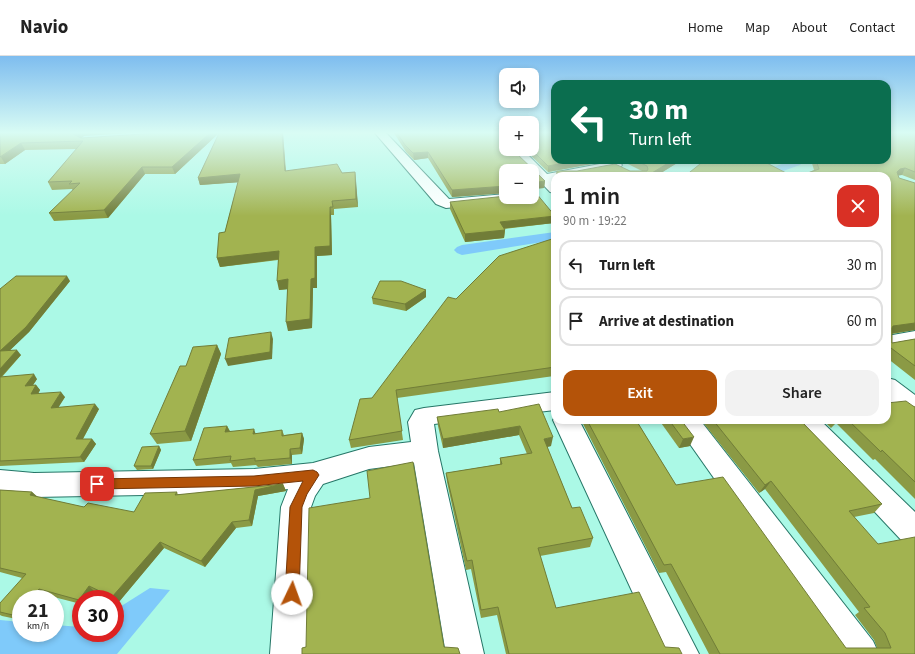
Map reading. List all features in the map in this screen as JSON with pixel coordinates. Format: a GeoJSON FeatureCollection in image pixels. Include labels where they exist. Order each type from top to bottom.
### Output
{"type":"FeatureCollection","features":[{"type":"Feature","properties":{"kind":"street"},"geometry":{"type":"LineString","coordinates":[[405,161],[441,202],[446,204],[499,199]]}},
{"type":"Feature","properties":{"kind":"street"},"geometry":{"type":"LineString","coordinates":[[527,161],[551,185]]}},
{"type":"Feature","properties":{"kind":"street"},"geometry":{"type":"LineString","coordinates":[[578,172],[617,165]]}},
{"type":"Feature","properties":{"kind":"street"},"geometry":{"type":"LineString","coordinates":[[544,178],[551,177]]}},
{"type":"Feature","properties":{"kind":"street"},"geometry":{"type":"LineString","coordinates":[[540,194],[551,193]]}},
{"type":"Feature","properties":{"kind":"street"},"geometry":{"type":"LineString","coordinates":[[891,342],[915,338]]}},
{"type":"Feature","properties":{"kind":"street"},"geometry":{"type":"LineString","coordinates":[[891,389],[915,408]]}},
{"type":"Feature","properties":{"kind":"street"},"geometry":{"type":"LineString","coordinates":[[465,654],[425,451],[421,422],[424,418],[431,415],[551,400]]}},
{"type":"Feature","properties":{"kind":"street"},"geometry":{"type":"LineString","coordinates":[[568,424],[680,654]]}},
{"type":"Feature","properties":{"kind":"street"},"geometry":{"type":"LineString","coordinates":[[689,424],[860,654]]}},
{"type":"Feature","properties":{"kind":"street"},"geometry":{"type":"LineString","coordinates":[[808,424],[915,533]]}},
{"type":"Feature","properties":{"kind":"street"},"geometry":{"type":"LineString","coordinates":[[0,482],[34,485],[254,481],[306,475],[369,458],[425,451]]}},
{"type":"Feature","properties":{"kind":"street"},"geometry":{"type":"LineString","coordinates":[[289,654],[296,507],[302,492],[306,475]]}},
{"type":"Feature","properties":{"kind":"water"},"geometry":{"type":"Polygon","coordinates":[[[150,588],[170,590],[117,654],[0,654],[0,620],[12,621],[12,642],[64,642],[64,626],[72,626],[72,642],[124,642],[124,604],[150,588]]]}},
{"type":"Feature","properties":{"kind":"building"},"geometry":{"type":"Polygon","coordinates":[[[66,161],[179,161],[172,167],[142,167],[104,210],[49,213],[80,183],[69,184],[72,181],[48,182],[66,161]]]}},
{"type":"Feature","properties":{"kind":"building"},"geometry":{"type":"Polygon","coordinates":[[[206,161],[284,161],[285,171],[337,164],[342,173],[355,172],[356,199],[332,201],[333,207],[330,207],[330,246],[315,247],[315,278],[311,279],[310,319],[286,322],[288,279],[277,281],[279,251],[217,258],[219,233],[225,232],[240,174],[198,178],[206,161]]]}},
{"type":"Feature","properties":{"kind":"building"},"geometry":{"type":"Polygon","coordinates":[[[434,161],[524,161],[527,164],[499,164],[499,187],[452,190],[434,161]]]}},
{"type":"Feature","properties":{"kind":"building"},"geometry":{"type":"Polygon","coordinates":[[[543,161],[551,161],[551,164],[559,164],[548,166],[543,161]]]}},
{"type":"Feature","properties":{"kind":"building"},"geometry":{"type":"Polygon","coordinates":[[[891,161],[915,161],[915,172],[905,168],[900,169],[897,172],[899,178],[915,183],[915,323],[893,326],[892,343],[915,339],[915,366],[891,348],[891,172],[811,172],[819,169],[817,164],[891,164],[891,161]]]}},
{"type":"Feature","properties":{"kind":"building"},"geometry":{"type":"Polygon","coordinates":[[[615,164],[630,171],[647,171],[647,166],[643,164],[666,164],[654,172],[557,172],[577,171],[615,164]]]}},
{"type":"Feature","properties":{"kind":"building"},"geometry":{"type":"Polygon","coordinates":[[[700,164],[769,164],[784,172],[690,172],[700,164]]]}},
{"type":"Feature","properties":{"kind":"building"},"geometry":{"type":"Polygon","coordinates":[[[539,175],[545,181],[539,182],[539,175]]]}},
{"type":"Feature","properties":{"kind":"building"},"geometry":{"type":"Polygon","coordinates":[[[499,197],[499,204],[539,204],[539,197],[551,211],[551,216],[500,222],[505,230],[465,234],[450,202],[499,197]]]}},
{"type":"Feature","properties":{"kind":"building"},"geometry":{"type":"Polygon","coordinates":[[[551,239],[551,368],[396,390],[402,431],[349,440],[360,399],[372,398],[448,297],[456,299],[499,256],[551,239]]]}},
{"type":"Feature","properties":{"kind":"building"},"geometry":{"type":"Polygon","coordinates":[[[16,276],[67,276],[26,327],[0,351],[0,289],[16,276]]]}},
{"type":"Feature","properties":{"kind":"building"},"geometry":{"type":"Polygon","coordinates":[[[380,281],[401,281],[426,290],[405,304],[372,298],[380,281]]]}},
{"type":"Feature","properties":{"kind":"building"},"geometry":{"type":"Polygon","coordinates":[[[271,332],[270,352],[225,359],[229,338],[271,332]]]}},
{"type":"Feature","properties":{"kind":"building"},"geometry":{"type":"Polygon","coordinates":[[[217,345],[185,431],[150,434],[180,366],[186,366],[193,347],[217,345]]]}},
{"type":"Feature","properties":{"kind":"building"},"geometry":{"type":"Polygon","coordinates":[[[17,350],[0,369],[0,351],[17,350]]]}},
{"type":"Feature","properties":{"kind":"building"},"geometry":{"type":"Polygon","coordinates":[[[34,374],[25,386],[36,385],[31,394],[61,392],[51,408],[95,404],[76,439],[92,439],[80,457],[0,461],[0,377],[34,374]]]}},
{"type":"Feature","properties":{"kind":"building"},"geometry":{"type":"Polygon","coordinates":[[[906,401],[915,407],[915,482],[852,424],[891,424],[891,403],[906,401]]]}},
{"type":"Feature","properties":{"kind":"building"},"geometry":{"type":"Polygon","coordinates":[[[539,404],[553,437],[544,439],[572,508],[580,507],[593,538],[538,548],[556,608],[639,592],[665,647],[679,648],[682,654],[509,654],[498,607],[481,610],[472,560],[467,561],[446,473],[502,464],[500,458],[532,453],[520,426],[443,439],[437,417],[498,409],[499,412],[539,404]]]}},
{"type":"Feature","properties":{"kind":"building"},"geometry":{"type":"Polygon","coordinates":[[[589,424],[638,424],[676,485],[723,477],[846,648],[891,648],[885,633],[864,608],[870,607],[771,481],[765,485],[716,424],[804,424],[882,504],[849,511],[878,544],[915,537],[915,654],[720,654],[671,564],[664,565],[589,424]]]}},
{"type":"Feature","properties":{"kind":"building"},"geometry":{"type":"Polygon","coordinates":[[[672,424],[684,424],[694,437],[683,439],[672,424]]]}},
{"type":"Feature","properties":{"kind":"building"},"geometry":{"type":"Polygon","coordinates":[[[227,426],[225,432],[254,429],[253,434],[282,430],[282,436],[302,433],[300,448],[290,449],[290,458],[255,461],[255,458],[230,461],[231,456],[193,460],[204,428],[227,426]]]}},
{"type":"Feature","properties":{"kind":"building"},"geometry":{"type":"Polygon","coordinates":[[[159,446],[151,466],[134,466],[142,447],[159,446]]]}},
{"type":"Feature","properties":{"kind":"building"},"geometry":{"type":"Polygon","coordinates":[[[413,462],[444,647],[458,648],[460,654],[302,654],[302,648],[306,647],[309,508],[370,498],[367,471],[413,462]]]}},
{"type":"Feature","properties":{"kind":"building"},"geometry":{"type":"Polygon","coordinates":[[[283,484],[255,490],[249,520],[232,522],[201,561],[160,542],[118,590],[97,590],[89,586],[86,590],[72,590],[72,598],[64,596],[64,590],[12,590],[12,615],[0,612],[0,603],[26,574],[0,568],[0,490],[32,492],[30,495],[84,507],[88,503],[134,512],[145,493],[177,492],[175,495],[283,484]]]}},
{"type":"Feature","properties":{"kind":"waterway"},"geometry":{"type":"LineString","coordinates":[[770,172],[793,164]]}},
{"type":"Feature","properties":{"kind":"waterway"},"geometry":{"type":"LineString","coordinates":[[462,250],[551,237]]}},
{"type":"Feature","properties":{"kind":"route"},"geometry":{"type":"LineString","coordinates":[[97,484],[254,481],[313,475],[302,492],[296,507],[292,594]]}}]}
